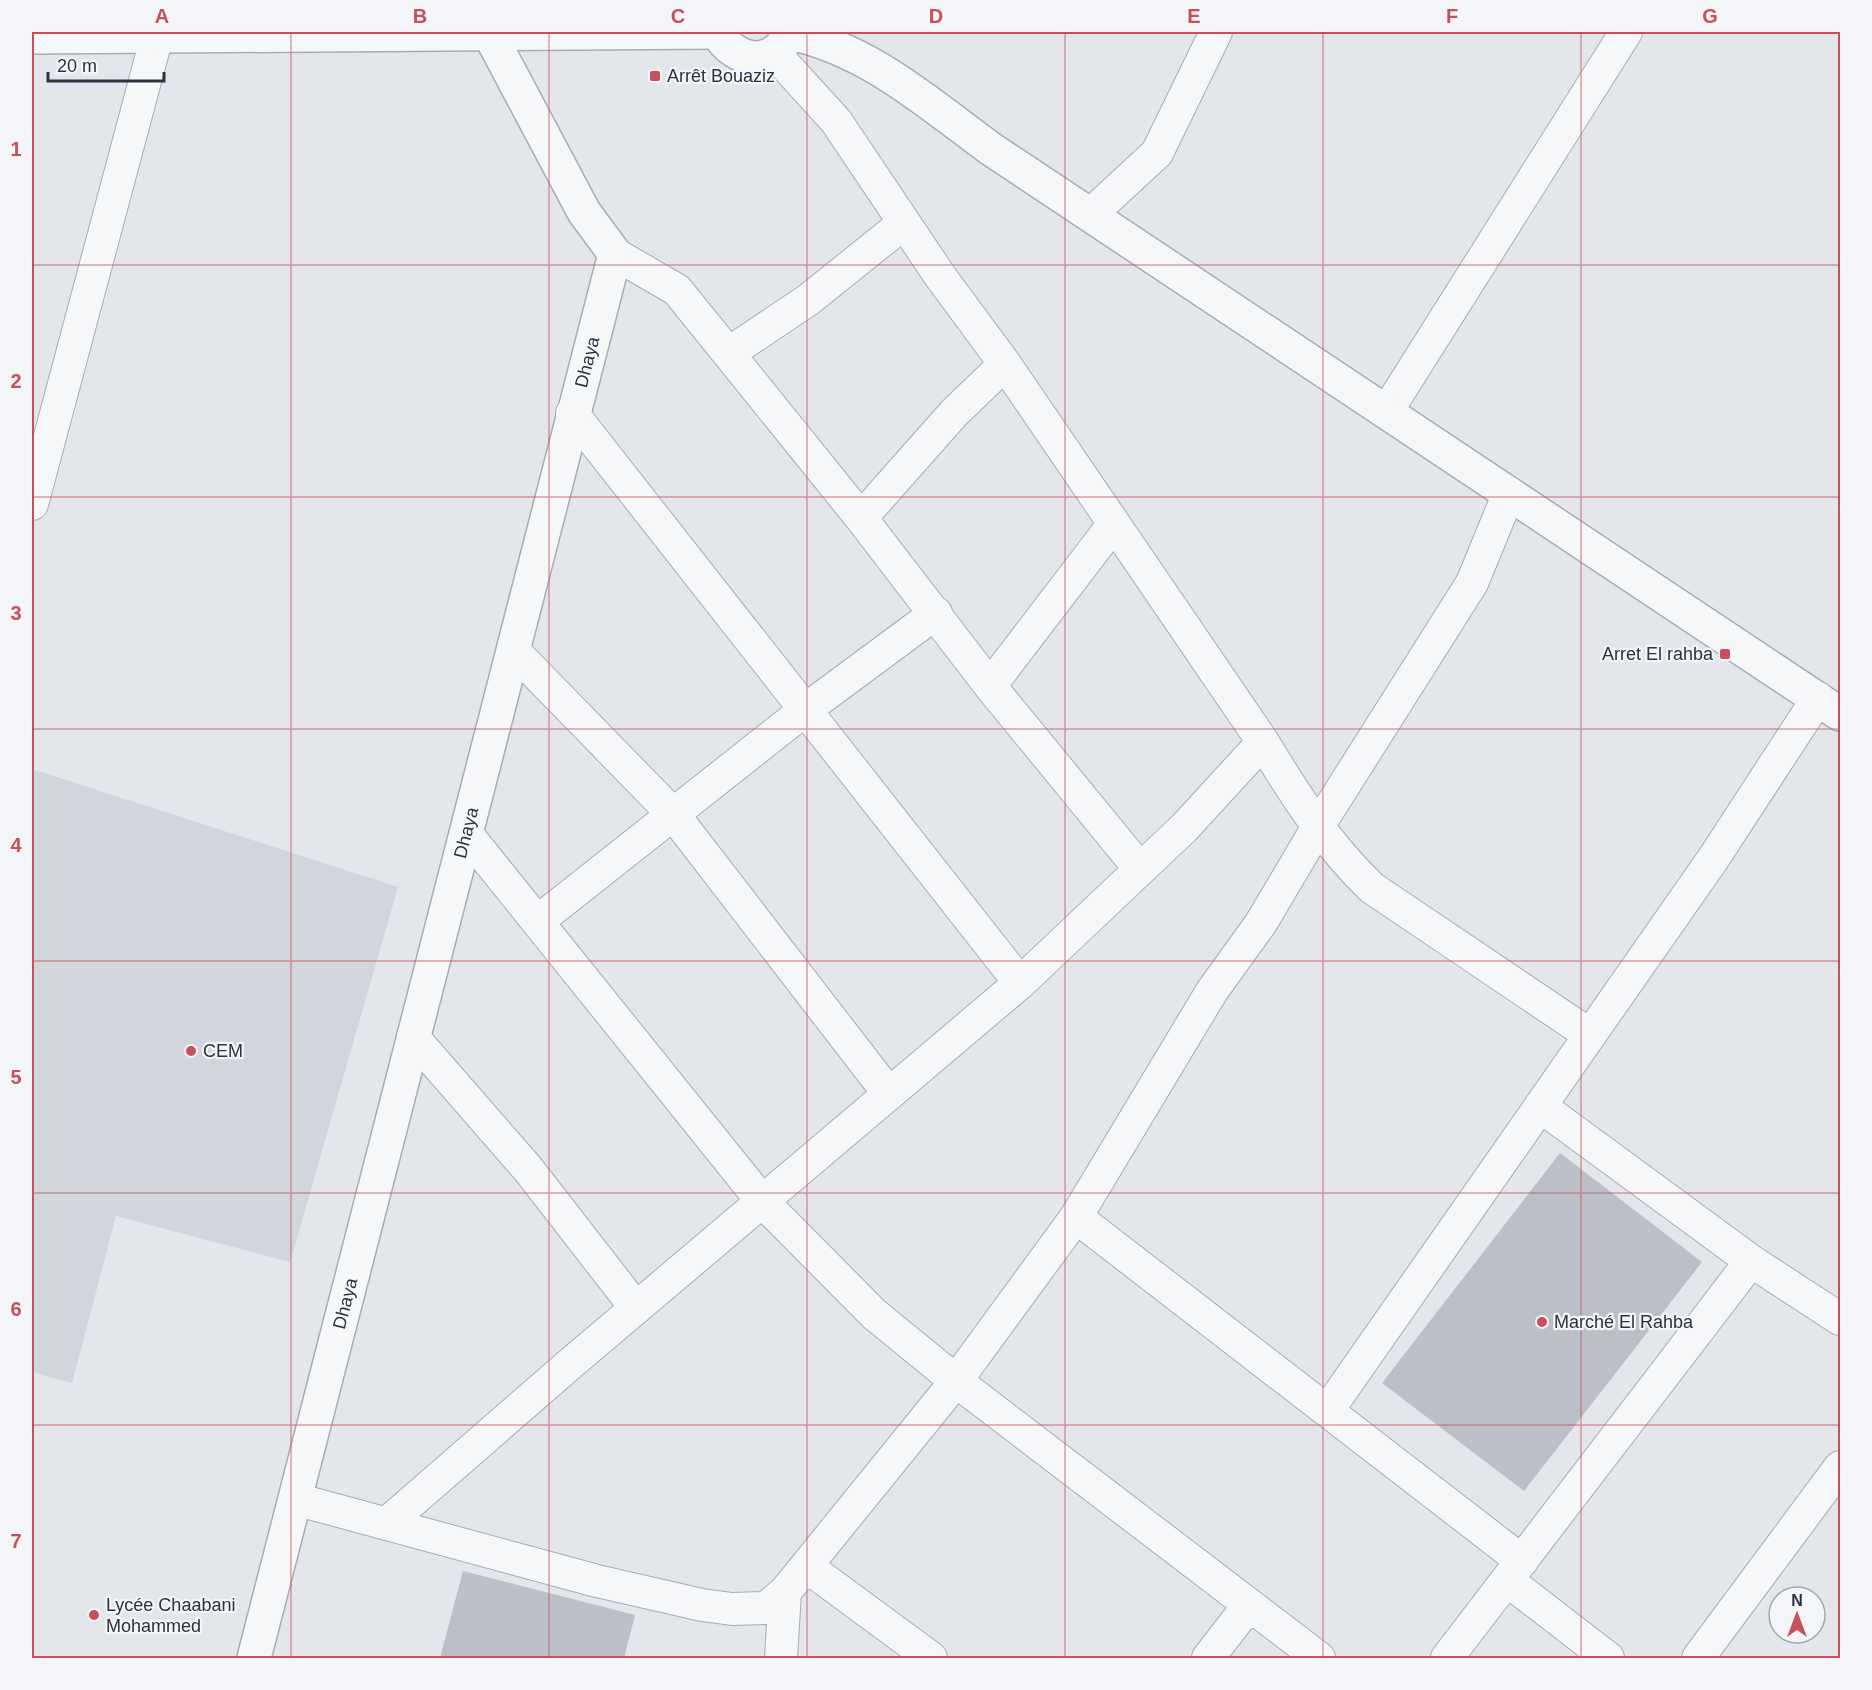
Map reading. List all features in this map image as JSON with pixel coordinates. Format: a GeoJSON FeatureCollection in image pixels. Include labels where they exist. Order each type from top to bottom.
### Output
{"type":"FeatureCollection","features":[{"type":"Feature","properties":{"kind":"street"},"geometry":{"type":"LineString","coordinates":[[32,37],[717,32],[729,48],[739,55],[763,57],[785,39],[818,39],[853,53],[904,86],[991,149],[1829,706],[1713,860],[1328,1410]]}},
{"type":"Feature","properties":{"kind":"street"},"geometry":{"type":"LineString","coordinates":[[1091,214],[1157,153],[1216,32]]}},
{"type":"Feature","properties":{"kind":"street"},"geometry":{"type":"LineString","coordinates":[[1387,411],[1626,32]]}},
{"type":"Feature","properties":{"kind":"street"},"geometry":{"type":"LineString","coordinates":[[489,33],[584,212],[615,254],[677,290],[861,518],[990,686],[1140,869]]}},
{"type":"Feature","properties":{"kind":"street"},"geometry":{"type":"LineString","coordinates":[[32,504],[44,405],[157,36]]}},
{"type":"Feature","properties":{"kind":"street"},"geometry":{"type":"LineString","coordinates":[[785,39],[904,223],[1005,364],[1263,742],[1286,780],[1345,863],[1372,888],[1590,1035]]}},
{"type":"Feature","properties":{"kind":"street"},"geometry":{"type":"LineString","coordinates":[[729,353],[808,300],[904,223]]}},
{"type":"Feature","properties":{"kind":"street","name":"Dhaya"},"geometry":{"type":"LineString","coordinates":[[254,1659],[572,413],[615,254]]}},
{"type":"Feature","properties":{"kind":"street"},"geometry":{"type":"LineString","coordinates":[[861,518],[954,413],[1005,364]]}},
{"type":"Feature","properties":{"kind":"street"},"geometry":{"type":"LineString","coordinates":[[572,413],[1020,983]]}},
{"type":"Feature","properties":{"kind":"street"},"geometry":{"type":"LineString","coordinates":[[295,1499],[597,1581],[732,1610],[766,1608],[785,1592],[956,1381],[1076,1217],[1212,991],[1261,923],[1319,825],[1472,583],[1509,493]]}},
{"type":"Feature","properties":{"kind":"street"},"geometry":{"type":"LineString","coordinates":[[990,686],[1113,525]]}},
{"type":"Feature","properties":{"kind":"street"},"geometry":{"type":"LineString","coordinates":[[538,921],[805,710],[936,614]]}},
{"type":"Feature","properties":{"kind":"street"},"geometry":{"type":"LineString","coordinates":[[513,650],[673,814],[889,1094]]}},
{"type":"Feature","properties":{"kind":"street"},"geometry":{"type":"LineString","coordinates":[[386,1524],[636,1308],[1020,983],[1184,828],[1263,742]]}},
{"type":"Feature","properties":{"kind":"street"},"geometry":{"type":"LineString","coordinates":[[466,833],[762,1201],[874,1314],[956,1381],[1319,1659]]}},
{"type":"Feature","properties":{"kind":"street"},"geometry":{"type":"LineString","coordinates":[[413,1037],[528,1169],[636,1308]]}},
{"type":"Feature","properties":{"kind":"street"},"geometry":{"type":"LineString","coordinates":[[1540,1106],[1751,1261],[1840,1319]]}},
{"type":"Feature","properties":{"kind":"street"},"geometry":{"type":"LineString","coordinates":[[1076,1217],[1328,1410],[1515,1570],[1608,1659]]}},
{"type":"Feature","properties":{"kind":"street"},"geometry":{"type":"LineString","coordinates":[[1447,1659],[1751,1261]]}},
{"type":"Feature","properties":{"kind":"street"},"geometry":{"type":"LineString","coordinates":[[1698,1659],[1840,1467]]}},
{"type":"Feature","properties":{"kind":"street"},"geometry":{"type":"LineString","coordinates":[[806,1566],[931,1659]]}},
{"type":"Feature","properties":{"kind":"street"},"geometry":{"type":"LineString","coordinates":[[781,1659],[785,1592]]}},
{"type":"Feature","properties":{"kind":"street"},"geometry":{"type":"LineString","coordinates":[[1208,1659],[1249,1605]]}},
{"type":"Feature","properties":{"kind":"shaded area","name":"CEM"},"geometry":{"type":"Polygon","coordinates":[[[32,769],[398,887],[290,1262],[116,1216],[72,1383],[32,1372],[32,769]]]}},
{"type":"Feature","properties":{"kind":"building","name":"Marché El Rahba"},"geometry":{"type":"Polygon","coordinates":[[[1560,1153],[1702,1262],[1524,1491],[1382,1383],[1560,1153]]]}},
{"type":"Feature","properties":{"kind":"building"},"geometry":{"type":"Polygon","coordinates":[[[463,1571],[635,1615],[624,1658],[440,1658],[463,1571]]]}},
{"type":"Feature","properties":{"kind":"place","name":"Arrêt Bouaziz"},"geometry":{"type":"Point","coordinates":[655,76]}},
{"type":"Feature","properties":{"kind":"place","name":"Arret El rahba"},"geometry":{"type":"Point","coordinates":[1725,654]}},
{"type":"Feature","properties":{"kind":"place","name":"CEM"},"geometry":{"type":"Point","coordinates":[191,1051]}},
{"type":"Feature","properties":{"kind":"place","name":"Marché El Rahba"},"geometry":{"type":"Point","coordinates":[1542,1322]}},
{"type":"Feature","properties":{"kind":"place","name":"Lycée Chaabani Mohammed"},"geometry":{"type":"Point","coordinates":[94,1615]}}]}
